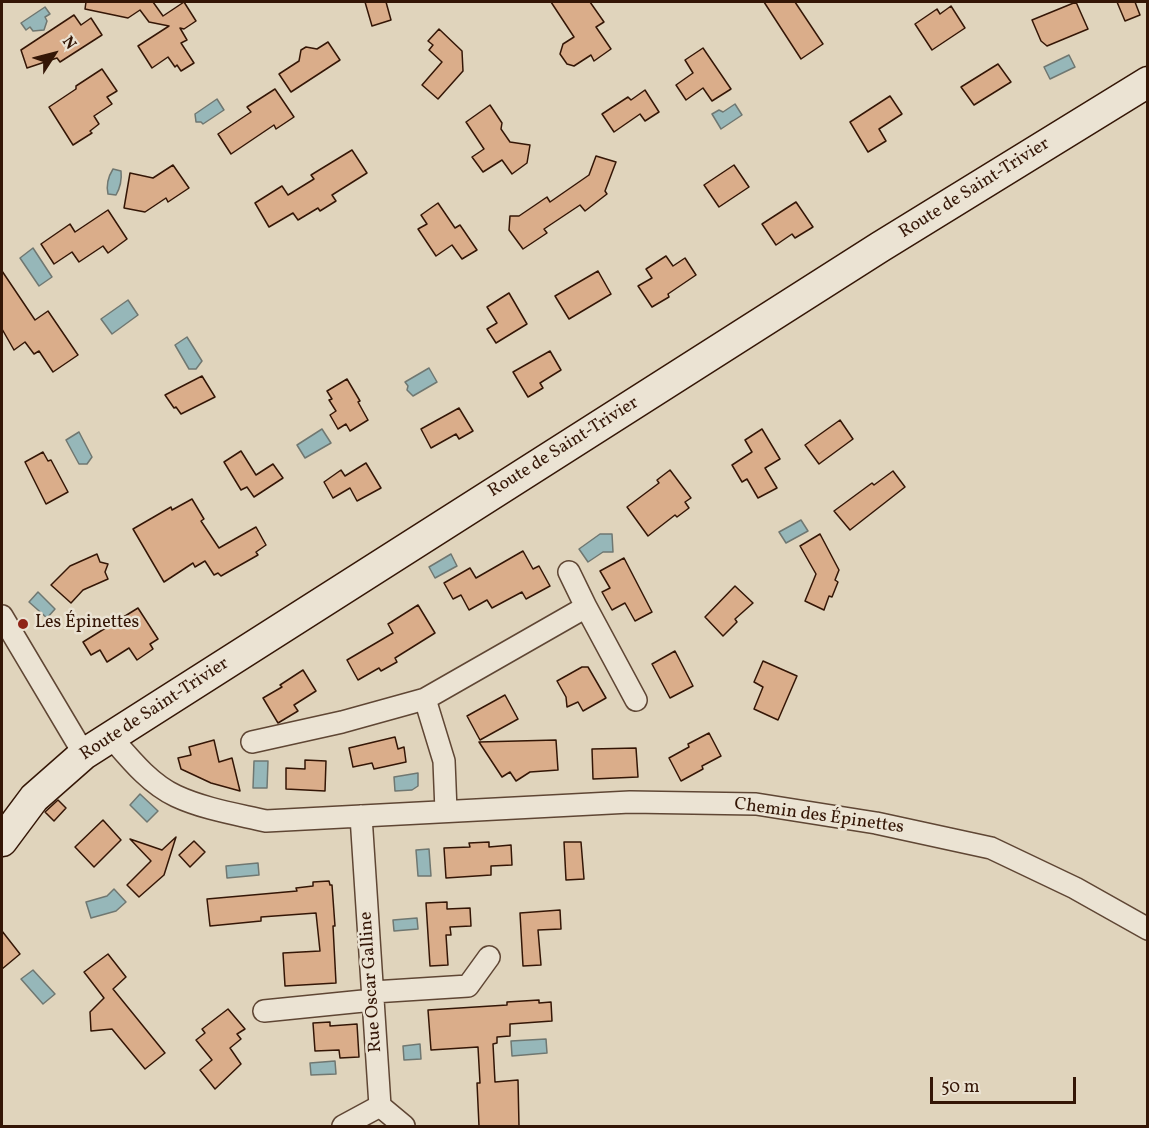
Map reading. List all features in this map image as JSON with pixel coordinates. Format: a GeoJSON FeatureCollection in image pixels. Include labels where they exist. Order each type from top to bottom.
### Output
{"type":"FeatureCollection","features":[{"type":"Feature","properties":{"kind":"main road","name":"Route de Saint-Trivier"},"geometry":{"type":"LineString","coordinates":[[2,841],[34,798],[84,754],[860,260],[1148,82]]}},
{"type":"Feature","properties":{"kind":"street"},"geometry":{"type":"LineString","coordinates":[[569,572],[636,700]]}},
{"type":"Feature","properties":{"kind":"street"},"geometry":{"type":"LineString","coordinates":[[252,742],[342,722],[425,699],[586,607]]}},
{"type":"Feature","properties":{"kind":"street"},"geometry":{"type":"LineString","coordinates":[[2,616],[84,754]]}},
{"type":"Feature","properties":{"kind":"street"},"geometry":{"type":"LineString","coordinates":[[425,699],[444,761],[446,811]]}},
{"type":"Feature","properties":{"kind":"street","name":"Chemin des Épinettes"},"geometry":{"type":"LineString","coordinates":[[111,737],[143,773],[175,796],[266,821],[630,802],[756,804],[876,823],[991,848],[1075,888],[1148,929]]}},
{"type":"Feature","properties":{"kind":"street","name":"Rue Oscar Galline"},"geometry":{"type":"LineString","coordinates":[[361,816],[380,1106]]}},
{"type":"Feature","properties":{"kind":"street"},"geometry":{"type":"LineString","coordinates":[[264,1011],[468,986],[489,957]]}},
{"type":"Feature","properties":{"kind":"street"},"geometry":{"type":"LineString","coordinates":[[343,1126],[380,1106],[404,1126]]}},
{"type":"Feature","properties":{"kind":"water"},"geometry":{"type":"Polygon","coordinates":[[[45,7],[50,14],[45,17],[47,21],[44,30],[33,31],[30,27],[26,30],[21,23],[45,7]]]}},
{"type":"Feature","properties":{"kind":"water"},"geometry":{"type":"Polygon","coordinates":[[[1069,55],[1075,67],[1050,79],[1044,67],[1069,55]]]}},
{"type":"Feature","properties":{"kind":"water"},"geometry":{"type":"Polygon","coordinates":[[[217,99],[224,110],[203,124],[196,122],[195,114],[217,99]]]}},
{"type":"Feature","properties":{"kind":"water"},"geometry":{"type":"Polygon","coordinates":[[[735,104],[742,115],[721,129],[712,114],[719,110],[723,112],[735,104]]]}},
{"type":"Feature","properties":{"kind":"water"},"geometry":{"type":"Polygon","coordinates":[[[113,169],[121,171],[119,190],[116,195],[108,194],[107,191],[113,169]]]}},
{"type":"Feature","properties":{"kind":"water"},"geometry":{"type":"Polygon","coordinates":[[[33,248],[52,277],[39,286],[20,258],[33,248]]]}},
{"type":"Feature","properties":{"kind":"water"},"geometry":{"type":"Polygon","coordinates":[[[128,300],[138,315],[112,334],[101,319],[128,300]]]}},
{"type":"Feature","properties":{"kind":"water"},"geometry":{"type":"Polygon","coordinates":[[[187,337],[202,361],[196,369],[189,369],[175,345],[187,337]]]}},
{"type":"Feature","properties":{"kind":"water"},"geometry":{"type":"Polygon","coordinates":[[[429,368],[437,382],[413,396],[407,390],[408,386],[405,382],[429,368]]]}},
{"type":"Feature","properties":{"kind":"water"},"geometry":{"type":"Polygon","coordinates":[[[322,429],[331,443],[305,458],[297,445],[322,429]]]}},
{"type":"Feature","properties":{"kind":"water"},"geometry":{"type":"Polygon","coordinates":[[[79,432],[92,457],[87,464],[79,464],[66,440],[79,432]]]}},
{"type":"Feature","properties":{"kind":"water"},"geometry":{"type":"Polygon","coordinates":[[[801,520],[808,531],[786,543],[779,532],[801,520]]]}},
{"type":"Feature","properties":{"kind":"water"},"geometry":{"type":"Polygon","coordinates":[[[600,534],[612,534],[613,552],[603,552],[588,562],[579,549],[600,534]]]}},
{"type":"Feature","properties":{"kind":"water"},"geometry":{"type":"Polygon","coordinates":[[[451,554],[457,566],[435,578],[429,567],[451,554]]]}},
{"type":"Feature","properties":{"kind":"water"},"geometry":{"type":"Polygon","coordinates":[[[38,592],[55,609],[47,618],[29,602],[38,592]]]}},
{"type":"Feature","properties":{"kind":"water"},"geometry":{"type":"Polygon","coordinates":[[[254,761],[268,761],[267,788],[253,788],[254,761]]]}},
{"type":"Feature","properties":{"kind":"water"},"geometry":{"type":"Polygon","coordinates":[[[418,773],[418,786],[412,790],[395,791],[394,777],[418,773]]]}},
{"type":"Feature","properties":{"kind":"water"},"geometry":{"type":"Polygon","coordinates":[[[140,794],[158,811],[147,822],[130,805],[140,794]]]}},
{"type":"Feature","properties":{"kind":"water"},"geometry":{"type":"Polygon","coordinates":[[[429,849],[431,876],[418,876],[416,850],[429,849]]]}},
{"type":"Feature","properties":{"kind":"water"},"geometry":{"type":"Polygon","coordinates":[[[258,863],[259,875],[227,878],[226,866],[258,863]]]}},
{"type":"Feature","properties":{"kind":"water"},"geometry":{"type":"Polygon","coordinates":[[[114,889],[126,902],[116,911],[91,918],[86,902],[107,896],[114,889]]]}},
{"type":"Feature","properties":{"kind":"water"},"geometry":{"type":"Polygon","coordinates":[[[417,918],[418,929],[394,931],[393,920],[417,918]]]}},
{"type":"Feature","properties":{"kind":"water"},"geometry":{"type":"Polygon","coordinates":[[[33,970],[55,994],[43,1004],[21,979],[33,970]]]}},
{"type":"Feature","properties":{"kind":"water"},"geometry":{"type":"Polygon","coordinates":[[[546,1039],[547,1053],[512,1056],[511,1041],[546,1039]]]}},
{"type":"Feature","properties":{"kind":"water"},"geometry":{"type":"Polygon","coordinates":[[[420,1044],[421,1059],[404,1060],[403,1046],[420,1044]]]}},
{"type":"Feature","properties":{"kind":"water"},"geometry":{"type":"Polygon","coordinates":[[[335,1061],[336,1074],[311,1075],[310,1063],[335,1061]]]}},
{"type":"Feature","properties":{"kind":"building"},"geometry":{"type":"Polygon","coordinates":[[[86,2],[153,2],[163,16],[184,2],[196,21],[184,29],[180,28],[187,40],[181,43],[194,63],[181,71],[168,57],[152,68],[138,46],[169,26],[149,22],[140,10],[128,18],[85,9],[86,2]]]}},
{"type":"Feature","properties":{"kind":"building"},"geometry":{"type":"Polygon","coordinates":[[[365,2],[386,2],[391,20],[372,26],[365,2]]]}},
{"type":"Feature","properties":{"kind":"building"},"geometry":{"type":"Polygon","coordinates":[[[551,2],[590,2],[604,22],[596,27],[611,49],[594,61],[591,55],[574,66],[567,64],[560,54],[563,44],[574,37],[551,2]]]}},
{"type":"Feature","properties":{"kind":"building"},"geometry":{"type":"Polygon","coordinates":[[[764,2],[795,2],[823,44],[801,59],[764,2]]]}},
{"type":"Feature","properties":{"kind":"building"},"geometry":{"type":"Polygon","coordinates":[[[1076,2],[1088,29],[1047,46],[1041,41],[1032,20],[1076,2]]]}},
{"type":"Feature","properties":{"kind":"building"},"geometry":{"type":"Polygon","coordinates":[[[1117,2],[1135,2],[1140,15],[1125,21],[1117,2]]]}},
{"type":"Feature","properties":{"kind":"building"},"geometry":{"type":"Polygon","coordinates":[[[951,6],[965,28],[932,50],[915,24],[937,9],[940,14],[951,6]]]}},
{"type":"Feature","properties":{"kind":"building"},"geometry":{"type":"Polygon","coordinates":[[[74,15],[81,25],[91,18],[102,35],[60,62],[57,58],[27,68],[21,50],[74,15]]]}},
{"type":"Feature","properties":{"kind":"building"},"geometry":{"type":"Polygon","coordinates":[[[439,29],[462,51],[463,71],[438,99],[422,85],[442,62],[429,50],[433,45],[428,41],[439,29]]]}},
{"type":"Feature","properties":{"kind":"building"},"geometry":{"type":"Polygon","coordinates":[[[328,42],[340,60],[291,92],[279,74],[299,61],[301,50],[306,47],[317,49],[328,42]]]}},
{"type":"Feature","properties":{"kind":"building"},"geometry":{"type":"Polygon","coordinates":[[[703,48],[731,89],[712,101],[703,88],[686,100],[676,85],[693,73],[685,60],[703,48]]]}},
{"type":"Feature","properties":{"kind":"building"},"geometry":{"type":"Polygon","coordinates":[[[998,64],[1011,82],[974,105],[961,87],[998,64]]]}},
{"type":"Feature","properties":{"kind":"building"},"geometry":{"type":"Polygon","coordinates":[[[102,69],[117,91],[107,97],[112,104],[94,116],[99,124],[90,131],[92,133],[73,145],[49,107],[102,69]]]}},
{"type":"Feature","properties":{"kind":"building"},"geometry":{"type":"Polygon","coordinates":[[[275,89],[294,117],[276,129],[274,125],[231,154],[218,134],[251,112],[247,107],[275,89]]]}},
{"type":"Feature","properties":{"kind":"building"},"geometry":{"type":"Polygon","coordinates":[[[645,90],[659,112],[645,121],[640,114],[614,132],[602,114],[628,97],[631,100],[645,90]]]}},
{"type":"Feature","properties":{"kind":"building"},"geometry":{"type":"Polygon","coordinates":[[[890,96],[902,114],[879,129],[886,141],[868,152],[850,122],[890,96]]]}},
{"type":"Feature","properties":{"kind":"building"},"geometry":{"type":"Polygon","coordinates":[[[490,105],[502,123],[501,129],[510,142],[530,145],[527,163],[512,174],[502,160],[483,172],[472,157],[484,149],[466,122],[490,105]]]}},
{"type":"Feature","properties":{"kind":"building"},"geometry":{"type":"Polygon","coordinates":[[[352,150],[367,173],[332,195],[336,201],[320,211],[318,208],[298,220],[293,213],[269,227],[255,203],[282,186],[288,195],[314,179],[311,175],[352,150]]]}},
{"type":"Feature","properties":{"kind":"building"},"geometry":{"type":"Polygon","coordinates":[[[596,156],[616,162],[605,191],[607,194],[585,211],[580,205],[544,229],[547,233],[523,249],[509,230],[510,216],[519,216],[547,197],[550,202],[589,175],[596,156]]]}},
{"type":"Feature","properties":{"kind":"building"},"geometry":{"type":"Polygon","coordinates":[[[173,165],[189,188],[168,202],[166,198],[145,212],[124,208],[130,173],[153,178],[173,165]]]}},
{"type":"Feature","properties":{"kind":"building"},"geometry":{"type":"Polygon","coordinates":[[[734,165],[749,187],[719,207],[704,185],[734,165]]]}},
{"type":"Feature","properties":{"kind":"building"},"geometry":{"type":"Polygon","coordinates":[[[796,202],[813,227],[795,238],[792,234],[776,245],[762,224],[796,202]]]}},
{"type":"Feature","properties":{"kind":"building"},"geometry":{"type":"Polygon","coordinates":[[[438,203],[455,228],[460,225],[477,250],[462,259],[452,245],[436,256],[418,229],[427,224],[421,215],[438,203]]]}},
{"type":"Feature","properties":{"kind":"building"},"geometry":{"type":"Polygon","coordinates":[[[108,210],[127,239],[108,253],[103,246],[79,262],[72,252],[54,264],[41,244],[70,224],[75,232],[108,210]]]}},
{"type":"Feature","properties":{"kind":"building"},"geometry":{"type":"Polygon","coordinates":[[[666,256],[673,266],[685,258],[696,275],[668,294],[669,297],[652,307],[638,286],[652,278],[646,269],[666,256]]]}},
{"type":"Feature","properties":{"kind":"building"},"geometry":{"type":"Polygon","coordinates":[[[2,271],[35,320],[48,311],[78,355],[53,372],[39,351],[34,354],[25,342],[14,350],[2,329],[2,271]]]}},
{"type":"Feature","properties":{"kind":"building"},"geometry":{"type":"Polygon","coordinates":[[[598,271],[611,294],[569,319],[555,296],[598,271]]]}},
{"type":"Feature","properties":{"kind":"building"},"geometry":{"type":"Polygon","coordinates":[[[509,293],[527,324],[496,343],[487,329],[497,323],[487,307],[509,293]]]}},
{"type":"Feature","properties":{"kind":"building"},"geometry":{"type":"Polygon","coordinates":[[[550,351],[561,370],[540,383],[543,388],[528,397],[513,372],[550,351]]]}},
{"type":"Feature","properties":{"kind":"building"},"geometry":{"type":"Polygon","coordinates":[[[202,376],[215,397],[181,414],[165,395],[202,376]]]}},
{"type":"Feature","properties":{"kind":"building"},"geometry":{"type":"Polygon","coordinates":[[[347,379],[368,420],[350,431],[346,424],[338,429],[330,415],[336,411],[329,400],[332,399],[327,391],[347,379]]]}},
{"type":"Feature","properties":{"kind":"building"},"geometry":{"type":"Polygon","coordinates":[[[459,408],[473,431],[459,439],[456,434],[431,448],[421,429],[459,408]]]}},
{"type":"Feature","properties":{"kind":"building"},"geometry":{"type":"Polygon","coordinates":[[[840,420],[853,439],[819,464],[805,445],[840,420]]]}},
{"type":"Feature","properties":{"kind":"building"},"geometry":{"type":"Polygon","coordinates":[[[762,429],[780,459],[765,468],[777,488],[758,498],[747,479],[742,482],[732,465],[752,452],[745,440],[762,429]]]}},
{"type":"Feature","properties":{"kind":"building"},"geometry":{"type":"Polygon","coordinates":[[[241,451],[256,475],[273,464],[283,478],[254,497],[247,487],[241,490],[224,462],[241,451]]]}},
{"type":"Feature","properties":{"kind":"building"},"geometry":{"type":"Polygon","coordinates":[[[43,452],[48,461],[51,460],[68,492],[46,504],[25,462],[43,452]]]}},
{"type":"Feature","properties":{"kind":"building"},"geometry":{"type":"Polygon","coordinates":[[[366,463],[381,488],[357,501],[350,488],[333,498],[324,482],[341,470],[345,476],[366,463]]]}},
{"type":"Feature","properties":{"kind":"building"},"geometry":{"type":"Polygon","coordinates":[[[670,470],[691,498],[685,502],[689,508],[677,517],[675,515],[648,536],[627,507],[659,483],[657,480],[670,470]]]}},
{"type":"Feature","properties":{"kind":"building"},"geometry":{"type":"Polygon","coordinates":[[[893,471],[905,487],[850,530],[834,511],[872,483],[874,485],[893,471]]]}},
{"type":"Feature","properties":{"kind":"building"},"geometry":{"type":"Polygon","coordinates":[[[192,499],[204,519],[201,521],[219,548],[256,527],[266,545],[256,552],[258,555],[221,576],[218,573],[214,575],[205,561],[195,567],[193,563],[164,582],[133,529],[171,507],[172,510],[192,499]]]}},
{"type":"Feature","properties":{"kind":"building"},"geometry":{"type":"Polygon","coordinates":[[[820,534],[839,570],[835,580],[838,582],[824,610],[805,601],[816,574],[800,546],[820,534]]]}},
{"type":"Feature","properties":{"kind":"building"},"geometry":{"type":"Polygon","coordinates":[[[523,551],[533,569],[539,566],[550,586],[526,599],[522,592],[492,608],[487,600],[469,610],[461,595],[453,599],[444,583],[470,568],[476,578],[523,551]]]}},
{"type":"Feature","properties":{"kind":"building"},"geometry":{"type":"Polygon","coordinates":[[[97,554],[100,562],[108,564],[105,572],[108,579],[83,590],[71,603],[51,585],[70,566],[97,554]]]}},
{"type":"Feature","properties":{"kind":"building"},"geometry":{"type":"Polygon","coordinates":[[[624,558],[652,612],[635,621],[625,603],[612,610],[602,592],[610,588],[600,571],[624,558]]]}},
{"type":"Feature","properties":{"kind":"building"},"geometry":{"type":"Polygon","coordinates":[[[735,586],[753,603],[735,619],[737,622],[723,636],[705,617],[735,586]]]}},
{"type":"Feature","properties":{"kind":"building"},"geometry":{"type":"Polygon","coordinates":[[[418,605],[435,633],[395,658],[397,662],[381,671],[379,668],[358,680],[347,660],[393,633],[388,624],[418,605]]]}},
{"type":"Feature","properties":{"kind":"building"},"geometry":{"type":"Polygon","coordinates":[[[138,608],[158,639],[150,644],[153,649],[137,660],[129,648],[107,662],[100,650],[91,655],[83,642],[138,608]]]}},
{"type":"Feature","properties":{"kind":"building"},"geometry":{"type":"Polygon","coordinates":[[[675,651],[693,686],[670,698],[652,664],[675,651]]]}},
{"type":"Feature","properties":{"kind":"building"},"geometry":{"type":"Polygon","coordinates":[[[763,661],[797,676],[778,720],[754,709],[763,687],[754,682],[763,661]]]}},
{"type":"Feature","properties":{"kind":"building"},"geometry":{"type":"Polygon","coordinates":[[[582,667],[588,667],[606,698],[583,711],[578,702],[567,707],[566,697],[557,681],[582,667]]]}},
{"type":"Feature","properties":{"kind":"building"},"geometry":{"type":"Polygon","coordinates":[[[303,670],[316,691],[294,705],[298,711],[278,723],[263,698],[282,687],[280,685],[303,670]]]}},
{"type":"Feature","properties":{"kind":"building"},"geometry":{"type":"Polygon","coordinates":[[[505,695],[518,719],[480,740],[467,716],[505,695]]]}},
{"type":"Feature","properties":{"kind":"building"},"geometry":{"type":"Polygon","coordinates":[[[709,733],[721,756],[681,781],[669,758],[689,747],[688,744],[709,733]]]}},
{"type":"Feature","properties":{"kind":"building"},"geometry":{"type":"Polygon","coordinates":[[[395,737],[398,749],[404,747],[406,762],[374,769],[372,763],[353,767],[349,748],[395,737]]]}},
{"type":"Feature","properties":{"kind":"building"},"geometry":{"type":"Polygon","coordinates":[[[214,740],[219,762],[232,758],[240,791],[211,783],[181,769],[178,758],[191,755],[189,747],[214,740]]]}},
{"type":"Feature","properties":{"kind":"building"},"geometry":{"type":"Polygon","coordinates":[[[556,740],[558,770],[530,772],[516,781],[510,772],[502,777],[479,742],[556,740]]]}},
{"type":"Feature","properties":{"kind":"building"},"geometry":{"type":"Polygon","coordinates":[[[636,748],[638,777],[593,779],[592,749],[636,748]]]}},
{"type":"Feature","properties":{"kind":"building"},"geometry":{"type":"Polygon","coordinates":[[[305,760],[326,761],[325,791],[286,789],[286,768],[305,769],[305,760]]]}},
{"type":"Feature","properties":{"kind":"building"},"geometry":{"type":"Polygon","coordinates":[[[58,800],[66,808],[54,821],[45,812],[58,800]]]}},
{"type":"Feature","properties":{"kind":"building"},"geometry":{"type":"Polygon","coordinates":[[[103,820],[121,840],[94,867],[75,847],[103,820]]]}},
{"type":"Feature","properties":{"kind":"building"},"geometry":{"type":"Polygon","coordinates":[[[176,837],[164,875],[139,897],[127,885],[151,861],[130,839],[162,850],[176,837]]]}},
{"type":"Feature","properties":{"kind":"building"},"geometry":{"type":"Polygon","coordinates":[[[194,841],[205,852],[190,867],[179,855],[194,841]]]}},
{"type":"Feature","properties":{"kind":"building"},"geometry":{"type":"Polygon","coordinates":[[[489,842],[489,847],[511,845],[512,865],[491,866],[491,875],[446,878],[444,848],[470,847],[469,843],[489,842]]]}},
{"type":"Feature","properties":{"kind":"building"},"geometry":{"type":"Polygon","coordinates":[[[564,842],[581,842],[584,879],[566,880],[564,842]]]}},
{"type":"Feature","properties":{"kind":"building"},"geometry":{"type":"Polygon","coordinates":[[[329,881],[332,885],[335,926],[333,926],[336,983],[285,986],[283,953],[320,951],[316,913],[261,917],[261,921],[210,926],[207,899],[297,891],[296,888],[313,886],[313,882],[329,881]]]}},
{"type":"Feature","properties":{"kind":"building"},"geometry":{"type":"Polygon","coordinates":[[[447,902],[447,909],[470,908],[471,926],[450,927],[451,935],[446,935],[448,965],[430,966],[426,903],[447,902]]]}},
{"type":"Feature","properties":{"kind":"building"},"geometry":{"type":"Polygon","coordinates":[[[560,910],[561,929],[538,930],[541,965],[523,966],[520,913],[560,910]]]}},
{"type":"Feature","properties":{"kind":"building"},"geometry":{"type":"Polygon","coordinates":[[[2,931],[20,954],[2,969],[2,931]]]}},
{"type":"Feature","properties":{"kind":"building"},"geometry":{"type":"Polygon","coordinates":[[[108,954],[126,977],[113,989],[165,1053],[145,1069],[112,1029],[91,1031],[90,1012],[104,998],[84,972],[108,954]]]}},
{"type":"Feature","properties":{"kind":"building"},"geometry":{"type":"Polygon","coordinates":[[[539,1000],[539,1003],[551,1002],[552,1021],[510,1024],[510,1036],[497,1037],[497,1043],[493,1044],[495,1082],[518,1080],[519,1126],[479,1126],[478,1047],[431,1050],[428,1010],[507,1005],[507,1002],[539,1000]]]}},
{"type":"Feature","properties":{"kind":"building"},"geometry":{"type":"Polygon","coordinates":[[[228,1009],[245,1029],[237,1034],[241,1039],[230,1048],[241,1064],[215,1089],[200,1070],[212,1060],[196,1040],[205,1033],[202,1029],[228,1009]]]}},
{"type":"Feature","properties":{"kind":"building"},"geometry":{"type":"Polygon","coordinates":[[[330,1022],[330,1026],[357,1024],[359,1057],[340,1058],[339,1050],[315,1051],[313,1023],[330,1022]]]}},
{"type":"Feature","properties":{"kind":"place","name":"Les Épinettes"},"geometry":{"type":"Point","coordinates":[23,624]}}]}
